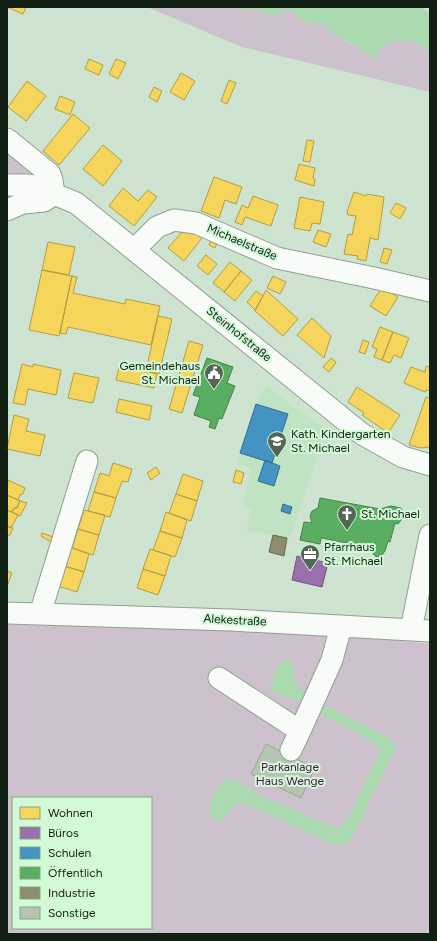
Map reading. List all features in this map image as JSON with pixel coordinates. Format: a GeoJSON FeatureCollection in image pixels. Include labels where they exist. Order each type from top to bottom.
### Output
{"type":"FeatureCollection","features":[{"type":"Feature","properties":{"kind":"street"},"geometry":{"type":"LineString","coordinates":[[7,139],[50,174],[54,194],[44,200],[23,203],[7,210]]}},
{"type":"Feature","properties":{"kind":"street","name":"Steinhofstraße"},"geometry":{"type":"LineString","coordinates":[[7,185],[45,187],[54,194],[76,203],[362,434],[404,457],[430,465]]}},
{"type":"Feature","properties":{"kind":"street","name":"Michaelstraße"},"geometry":{"type":"LineString","coordinates":[[134,250],[157,227],[174,220],[196,223],[277,258],[374,278],[430,292]]}},
{"type":"Feature","properties":{"kind":"street"},"geometry":{"type":"LineString","coordinates":[[40,614],[87,461]]}},
{"type":"Feature","properties":{"kind":"street"},"geometry":{"type":"LineString","coordinates":[[421,631],[430,536]]}},
{"type":"Feature","properties":{"kind":"street","name":"Alekestraße"},"geometry":{"type":"LineString","coordinates":[[7,613],[231,620],[421,631]]}},
{"type":"Feature","properties":{"kind":"street"},"geometry":{"type":"LineString","coordinates":[[291,750],[332,660],[341,626]]}},
{"type":"Feature","properties":{"kind":"street"},"geometry":{"type":"LineString","coordinates":[[219,678],[300,731]]}},
{"type":"Feature","properties":{"kind":"shaded area"},"geometry":{"type":"Polygon","coordinates":[[[240,7],[422,7],[430,14],[430,52],[413,41],[399,40],[380,48],[374,59],[358,47],[331,33],[326,25],[306,22],[290,10],[281,11],[275,15],[268,16],[259,10],[244,10],[240,7]]]}},
{"type":"Feature","properties":{"kind":"shaded area","name":"Kath. Kindergarten St. Michael"},"geometry":{"type":"Polygon","coordinates":[[[267,386],[291,405],[326,428],[293,530],[287,538],[247,530],[251,509],[242,507],[251,468],[236,464],[256,404],[267,386]]]}},
{"type":"Feature","properties":{"kind":"shaded area"},"geometry":{"type":"Polygon","coordinates":[[[285,659],[292,663],[296,684],[307,694],[304,703],[275,692],[270,687],[277,668],[285,659]]]}},
{"type":"Feature","properties":{"kind":"shaded area"},"geometry":{"type":"Polygon","coordinates":[[[324,705],[387,737],[395,746],[395,750],[354,834],[347,844],[332,844],[246,804],[235,805],[231,808],[223,820],[219,822],[211,818],[210,806],[215,791],[219,785],[228,779],[242,783],[263,797],[292,808],[330,826],[337,827],[344,823],[349,816],[378,755],[378,749],[373,742],[321,714],[320,712],[322,706],[324,705]]]}},
{"type":"Feature","properties":{"kind":"green space"},"geometry":{"type":"Polygon","coordinates":[[[147,7],[240,7],[244,10],[259,10],[275,15],[281,11],[290,10],[306,22],[326,24],[347,42],[358,47],[374,58],[380,48],[385,45],[399,40],[413,41],[430,52],[430,92],[242,47],[147,7]]]}},
{"type":"Feature","properties":{"kind":"green space"},"geometry":{"type":"Polygon","coordinates":[[[7,145],[43,176],[19,176],[7,173],[7,145]]]}},
{"type":"Feature","properties":{"kind":"green space","name":"Parkanlage Haus Wenge"},"geometry":{"type":"Polygon","coordinates":[[[7,625],[129,626],[336,633],[430,644],[430,927],[426,934],[7,934],[7,625]]]}},
{"type":"Feature","properties":{"kind":"building: Wohnen"},"geometry":{"type":"Polygon","coordinates":[[[7,7],[26,7],[23,14],[7,7]]]}},
{"type":"Feature","properties":{"kind":"building: Wohnen"},"geometry":{"type":"Polygon","coordinates":[[[89,59],[103,65],[99,75],[85,69],[89,59]]]}},
{"type":"Feature","properties":{"kind":"building: Wohnen"},"geometry":{"type":"Polygon","coordinates":[[[116,59],[126,63],[118,79],[109,74],[116,59]]]}},
{"type":"Feature","properties":{"kind":"building: Wohnen"},"geometry":{"type":"Polygon","coordinates":[[[181,73],[195,81],[184,100],[170,92],[181,73]]]}},
{"type":"Feature","properties":{"kind":"building: Wohnen"},"geometry":{"type":"Polygon","coordinates":[[[229,80],[236,83],[227,104],[221,101],[229,80]]]}},
{"type":"Feature","properties":{"kind":"building: Wohnen"},"geometry":{"type":"Polygon","coordinates":[[[27,81],[46,96],[26,121],[8,107],[27,81]]]}},
{"type":"Feature","properties":{"kind":"building: Wohnen"},"geometry":{"type":"Polygon","coordinates":[[[154,87],[162,91],[157,102],[149,97],[154,87]]]}},
{"type":"Feature","properties":{"kind":"building: Wohnen"},"geometry":{"type":"Polygon","coordinates":[[[60,96],[75,102],[70,115],[55,109],[60,96]]]}},
{"type":"Feature","properties":{"kind":"building: Wohnen"},"geometry":{"type":"Polygon","coordinates":[[[73,114],[90,128],[59,165],[43,151],[73,114]]]}},
{"type":"Feature","properties":{"kind":"building: Wohnen"},"geometry":{"type":"Polygon","coordinates":[[[307,140],[314,141],[310,162],[303,161],[307,140]]]}},
{"type":"Feature","properties":{"kind":"building: Wohnen"},"geometry":{"type":"Polygon","coordinates":[[[103,145],[122,161],[103,186],[83,169],[103,145]]]}},
{"type":"Feature","properties":{"kind":"building: Wohnen"},"geometry":{"type":"Polygon","coordinates":[[[299,164],[315,168],[313,178],[315,179],[314,186],[295,180],[299,164]]]}},
{"type":"Feature","properties":{"kind":"building: Wohnen"},"geometry":{"type":"Polygon","coordinates":[[[214,177],[242,187],[236,204],[225,200],[219,218],[201,211],[214,177]]]}},
{"type":"Feature","properties":{"kind":"building: Wohnen"},"geometry":{"type":"Polygon","coordinates":[[[123,188],[138,201],[148,190],[157,197],[134,226],[109,206],[123,188]]]}},
{"type":"Feature","properties":{"kind":"building: Wohnen"},"geometry":{"type":"Polygon","coordinates":[[[354,192],[366,196],[367,194],[384,197],[378,240],[370,238],[366,261],[357,259],[358,256],[344,254],[348,234],[352,235],[356,216],[348,215],[347,212],[354,192]]]}},
{"type":"Feature","properties":{"kind":"building: Wohnen"},"geometry":{"type":"Polygon","coordinates":[[[253,196],[278,205],[271,226],[245,217],[242,225],[235,222],[242,205],[248,208],[253,196]]]}},
{"type":"Feature","properties":{"kind":"building: Wohnen"},"geometry":{"type":"Polygon","coordinates":[[[300,197],[324,202],[320,224],[312,223],[310,231],[294,228],[300,197]]]}},
{"type":"Feature","properties":{"kind":"building: Wohnen"},"geometry":{"type":"Polygon","coordinates":[[[396,203],[406,208],[400,219],[390,213],[396,203]]]}},
{"type":"Feature","properties":{"kind":"building: Wohnen"},"geometry":{"type":"Polygon","coordinates":[[[187,226],[202,238],[184,261],[168,248],[187,226]]]}},
{"type":"Feature","properties":{"kind":"building: Wohnen"},"geometry":{"type":"Polygon","coordinates":[[[318,230],[331,234],[326,247],[313,242],[318,230]]]}},
{"type":"Feature","properties":{"kind":"building: Wohnen"},"geometry":{"type":"Polygon","coordinates":[[[211,240],[217,243],[215,248],[209,245],[211,240]]]}},
{"type":"Feature","properties":{"kind":"building: Wohnen"},"geometry":{"type":"Polygon","coordinates":[[[48,242],[75,247],[69,275],[42,270],[48,242]]]}},
{"type":"Feature","properties":{"kind":"building: Wohnen"},"geometry":{"type":"Polygon","coordinates":[[[384,248],[392,250],[387,264],[380,262],[384,248]]]}},
{"type":"Feature","properties":{"kind":"building: Wohnen"},"geometry":{"type":"Polygon","coordinates":[[[206,255],[217,264],[208,275],[197,266],[206,255]]]}},
{"type":"Feature","properties":{"kind":"building: Wohnen"},"geometry":{"type":"Polygon","coordinates":[[[230,262],[241,271],[224,292],[213,283],[230,262]]]}},
{"type":"Feature","properties":{"kind":"building: Wohnen"},"geometry":{"type":"Polygon","coordinates":[[[42,270],[72,276],[59,336],[29,330],[42,270]]]}},
{"type":"Feature","properties":{"kind":"building: Wohnen"},"geometry":{"type":"Polygon","coordinates":[[[241,271],[252,280],[235,301],[224,292],[241,271]]]}},
{"type":"Feature","properties":{"kind":"building: Wohnen"},"geometry":{"type":"Polygon","coordinates":[[[72,276],[77,277],[73,293],[125,304],[126,299],[160,306],[151,345],[68,327],[66,334],[60,333],[72,276]]]}},
{"type":"Feature","properties":{"kind":"building: Wohnen"},"geometry":{"type":"Polygon","coordinates":[[[273,276],[286,282],[280,294],[267,288],[273,276]]]}},
{"type":"Feature","properties":{"kind":"building: Wohnen"},"geometry":{"type":"Polygon","coordinates":[[[382,287],[398,297],[386,316],[370,306],[382,287]]]}},
{"type":"Feature","properties":{"kind":"building: Wohnen"},"geometry":{"type":"Polygon","coordinates":[[[266,290],[298,319],[283,336],[255,311],[266,290]]]}},
{"type":"Feature","properties":{"kind":"building: Wohnen"},"geometry":{"type":"Polygon","coordinates":[[[256,291],[263,296],[255,310],[247,302],[256,291]]]}},
{"type":"Feature","properties":{"kind":"building: Wohnen"},"geometry":{"type":"Polygon","coordinates":[[[158,316],[172,319],[159,374],[146,371],[158,316]]]}},
{"type":"Feature","properties":{"kind":"building: Wohnen"},"geometry":{"type":"Polygon","coordinates":[[[312,318],[331,336],[324,358],[297,335],[312,318]]]}},
{"type":"Feature","properties":{"kind":"building: Wohnen"},"geometry":{"type":"Polygon","coordinates":[[[380,327],[393,332],[382,360],[374,357],[377,349],[372,347],[380,327]]]}},
{"type":"Feature","properties":{"kind":"building: Wohnen"},"geometry":{"type":"Polygon","coordinates":[[[393,332],[409,338],[401,358],[394,355],[390,363],[382,360],[393,332]]]}},
{"type":"Feature","properties":{"kind":"building: Wohnen"},"geometry":{"type":"Polygon","coordinates":[[[363,340],[369,342],[365,354],[359,352],[363,340]]]}},
{"type":"Feature","properties":{"kind":"building: Wohnen"},"geometry":{"type":"Polygon","coordinates":[[[189,341],[203,345],[182,413],[169,409],[189,341]]]}},
{"type":"Feature","properties":{"kind":"building: Wohnen"},"geometry":{"type":"Polygon","coordinates":[[[331,358],[336,362],[329,372],[323,367],[331,358]]]}},
{"type":"Feature","properties":{"kind":"building: Wohnen"},"geometry":{"type":"Polygon","coordinates":[[[120,363],[146,368],[146,371],[157,374],[154,388],[116,380],[120,363]]]}},
{"type":"Feature","properties":{"kind":"building: Wohnen"},"geometry":{"type":"Polygon","coordinates":[[[22,364],[33,367],[33,364],[61,370],[56,395],[28,389],[25,405],[13,403],[22,364]]]}},
{"type":"Feature","properties":{"kind":"building: Wohnen"},"geometry":{"type":"Polygon","coordinates":[[[426,366],[430,367],[430,391],[426,390],[425,392],[404,383],[411,367],[425,372],[426,366]]]}},
{"type":"Feature","properties":{"kind":"building: Wohnen"},"geometry":{"type":"Polygon","coordinates":[[[74,373],[99,378],[93,403],[68,398],[74,373]]]}},
{"type":"Feature","properties":{"kind":"building: Wohnen"},"geometry":{"type":"Polygon","coordinates":[[[357,387],[400,415],[388,433],[362,415],[364,413],[348,402],[357,387]]]}},
{"type":"Feature","properties":{"kind":"building: Wohnen"},"geometry":{"type":"Polygon","coordinates":[[[426,397],[430,399],[430,447],[421,448],[409,445],[426,397]]]}},
{"type":"Feature","properties":{"kind":"building: Wohnen"},"geometry":{"type":"Polygon","coordinates":[[[119,399],[152,406],[149,420],[116,412],[119,399]]]}},
{"type":"Feature","properties":{"kind":"building: Wohnen"},"geometry":{"type":"Polygon","coordinates":[[[14,415],[29,419],[26,431],[45,435],[40,456],[7,449],[14,415]]]}},
{"type":"Feature","properties":{"kind":"building: Wohnen"},"geometry":{"type":"Polygon","coordinates":[[[113,463],[132,469],[128,482],[122,481],[116,498],[94,492],[100,473],[109,476],[113,463]]]}},
{"type":"Feature","properties":{"kind":"building: Wohnen"},"geometry":{"type":"Polygon","coordinates":[[[156,467],[160,473],[151,480],[147,473],[156,467]]]}},
{"type":"Feature","properties":{"kind":"building: Wohnen"},"geometry":{"type":"Polygon","coordinates":[[[236,470],[244,473],[241,484],[233,482],[236,470]]]}},
{"type":"Feature","properties":{"kind":"building: Wohnen"},"geometry":{"type":"Polygon","coordinates":[[[183,474],[203,481],[197,501],[176,494],[183,474]]]}},
{"type":"Feature","properties":{"kind":"building: Wohnen"},"geometry":{"type":"Polygon","coordinates":[[[8,480],[25,488],[23,494],[20,495],[18,500],[7,495],[8,480]]]}},
{"type":"Feature","properties":{"kind":"building: Wohnen"},"geometry":{"type":"Polygon","coordinates":[[[94,492],[116,498],[110,517],[88,511],[94,492]]]}},
{"type":"Feature","properties":{"kind":"building: Wohnen"},"geometry":{"type":"Polygon","coordinates":[[[176,494],[197,501],[191,521],[169,513],[176,494]]]}},
{"type":"Feature","properties":{"kind":"building: Wohnen"},"geometry":{"type":"Polygon","coordinates":[[[7,495],[20,501],[17,508],[14,508],[12,512],[7,510],[7,495]]]}},
{"type":"Feature","properties":{"kind":"building: Wohnen"},"geometry":{"type":"Polygon","coordinates":[[[20,501],[27,503],[20,516],[12,512],[14,508],[17,508],[20,501]]]}},
{"type":"Feature","properties":{"kind":"building: Wohnen"},"geometry":{"type":"Polygon","coordinates":[[[7,510],[18,515],[11,528],[7,526],[7,510]]]}},
{"type":"Feature","properties":{"kind":"building: Wohnen"},"geometry":{"type":"Polygon","coordinates":[[[84,510],[105,515],[99,535],[78,529],[84,510]]]}},
{"type":"Feature","properties":{"kind":"building: Wohnen"},"geometry":{"type":"Polygon","coordinates":[[[166,512],[187,520],[182,538],[160,531],[166,512]]]}},
{"type":"Feature","properties":{"kind":"building: Wohnen"},"geometry":{"type":"Polygon","coordinates":[[[7,526],[13,528],[10,535],[7,537],[7,526]]]}},
{"type":"Feature","properties":{"kind":"building: Wohnen"},"geometry":{"type":"Polygon","coordinates":[[[78,529],[99,535],[93,555],[72,548],[78,529]]]}},
{"type":"Feature","properties":{"kind":"building: Wohnen"},"geometry":{"type":"Polygon","coordinates":[[[160,531],[182,538],[175,557],[153,550],[160,531]]]}},
{"type":"Feature","properties":{"kind":"building: Wohnen"},"geometry":{"type":"Polygon","coordinates":[[[42,533],[53,537],[51,542],[41,536],[42,533]]]}},
{"type":"Feature","properties":{"kind":"building: Wohnen"},"geometry":{"type":"Polygon","coordinates":[[[68,546],[89,554],[84,572],[61,565],[68,546]]]}},
{"type":"Feature","properties":{"kind":"building: Wohnen"},"geometry":{"type":"Polygon","coordinates":[[[150,549],[171,556],[165,576],[143,569],[150,549]]]}},
{"type":"Feature","properties":{"kind":"building: Wohnen"},"geometry":{"type":"Polygon","coordinates":[[[61,565],[84,572],[77,592],[55,585],[61,565]]]}},
{"type":"Feature","properties":{"kind":"building: Wohnen"},"geometry":{"type":"Polygon","coordinates":[[[143,569],[165,576],[158,595],[137,588],[143,569]]]}},
{"type":"Feature","properties":{"kind":"building: Wohnen"},"geometry":{"type":"Polygon","coordinates":[[[7,571],[12,573],[7,586],[7,571]]]}},
{"type":"Feature","properties":{"kind":"building: Büros","name":"Pfarrhaus St. Michael"},"geometry":{"type":"Polygon","coordinates":[[[297,556],[328,563],[322,587],[292,580],[297,556]]]}},
{"type":"Feature","properties":{"kind":"building: Schulen"},"geometry":{"type":"Polygon","coordinates":[[[256,404],[288,414],[272,463],[240,453],[256,404]]]}},
{"type":"Feature","properties":{"kind":"building: Schulen"},"geometry":{"type":"Polygon","coordinates":[[[265,460],[280,466],[274,486],[258,481],[265,460]]]}},
{"type":"Feature","properties":{"kind":"building: Schulen"},"geometry":{"type":"Polygon","coordinates":[[[283,504],[292,507],[290,514],[281,511],[283,504]]]}},
{"type":"Feature","properties":{"kind":"building: Öffentlich","name":"Gemeindehaus St. Michael"},"geometry":{"type":"Polygon","coordinates":[[[207,358],[233,367],[227,383],[235,386],[222,419],[219,418],[215,429],[209,427],[211,421],[194,415],[200,397],[193,395],[207,358]]]}},
{"type":"Feature","properties":{"kind":"building: Öffentlich","name":"St. Michael"},"geometry":{"type":"Polygon","coordinates":[[[320,498],[380,509],[391,506],[401,508],[404,516],[398,524],[395,523],[390,542],[388,541],[385,551],[381,556],[377,557],[374,555],[371,548],[322,538],[320,544],[300,540],[304,522],[312,523],[310,516],[312,511],[318,508],[320,498]]]}},
{"type":"Feature","properties":{"kind":"building: Industrie"},"geometry":{"type":"Polygon","coordinates":[[[273,535],[287,538],[284,556],[269,552],[273,535]]]}},
{"type":"Feature","properties":{"kind":"building: Sonstige"},"geometry":{"type":"Polygon","coordinates":[[[266,744],[315,768],[301,798],[251,774],[266,744]]]}},
{"type":"Feature","properties":{"kind":"place","name":"Gemeindehaus St. Michael"},"geometry":{"type":"Point","coordinates":[214,390]}},
{"type":"Feature","properties":{"kind":"place","name":"Kath. Kindergarten St. Michael"},"geometry":{"type":"Point","coordinates":[277,458]}},
{"type":"Feature","properties":{"kind":"place","name":"St. Michael"},"geometry":{"type":"Point","coordinates":[347,531]}},
{"type":"Feature","properties":{"kind":"place","name":"Pfarrhaus St. Michael"},"geometry":{"type":"Point","coordinates":[310,571]}}]}
